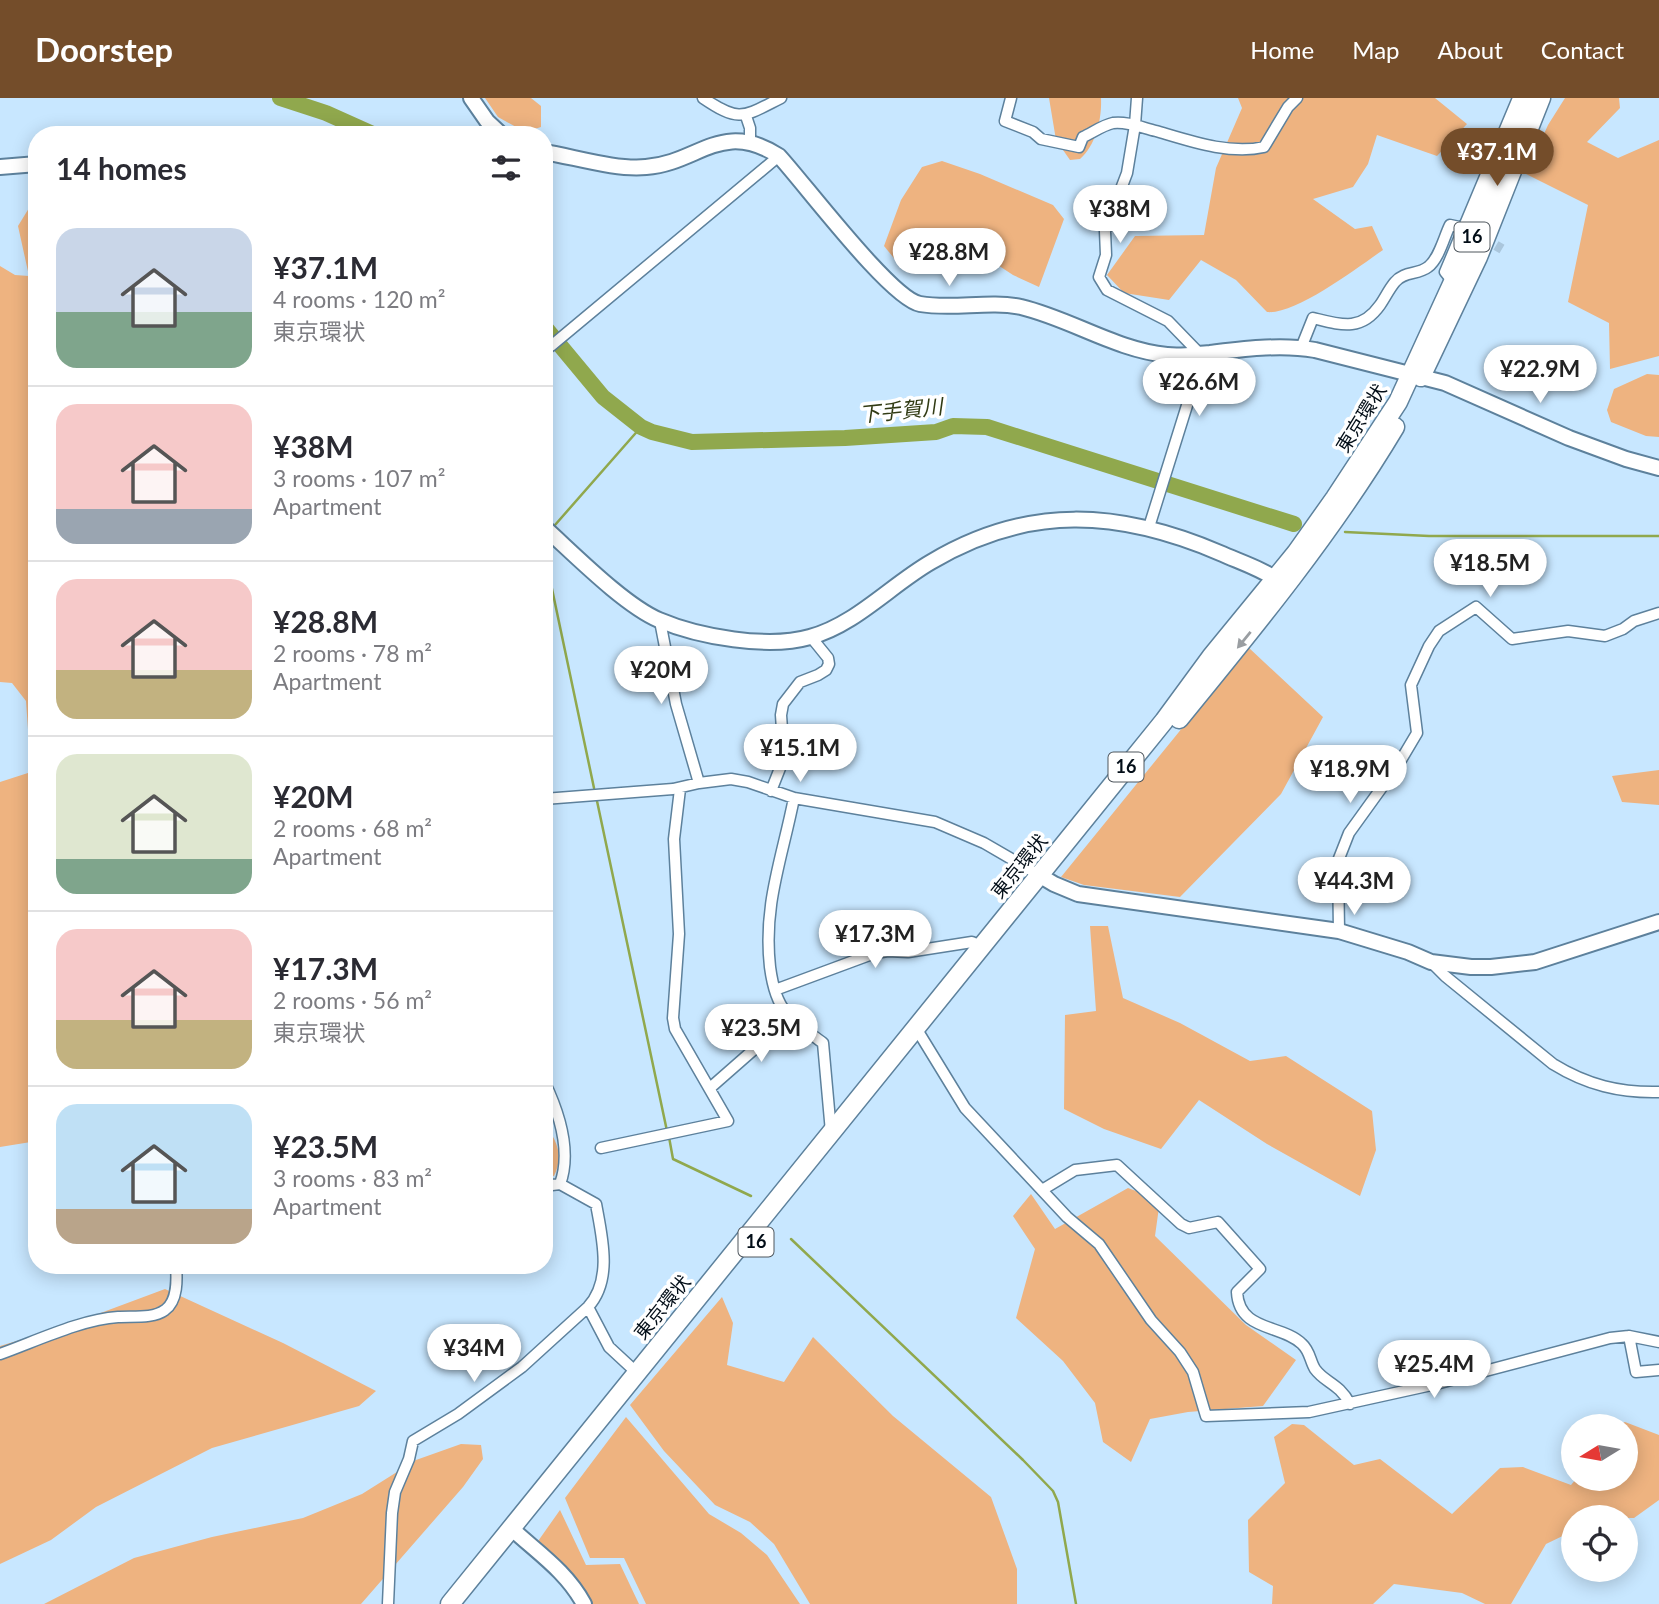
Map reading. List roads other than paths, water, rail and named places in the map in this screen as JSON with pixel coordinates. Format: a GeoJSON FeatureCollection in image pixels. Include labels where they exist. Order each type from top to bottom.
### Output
{"type":"FeatureCollection","features":[{"type":"Feature","properties":{"kind":"highway","name":"東京環状"},"geometry":{"type":"LineString","coordinates":[[450,1604],[515,1532],[1281,582],[1416,375],[1478,257],[1529,98]]}},
{"type":"Feature","properties":{"kind":"highway","name":"東京環状"},"geometry":{"type":"LineString","coordinates":[[1416,375],[1453,282],[1513,151],[1541,98]]}},
{"type":"Feature","properties":{"kind":"highway","name":"東京環状"},"geometry":{"type":"LineString","coordinates":[[465,1604],[515,1532],[636,1372],[831,1132],[919,1032],[981,946],[1044,878]]}},
{"type":"Feature","properties":{"kind":"street"},"geometry":{"type":"LineString","coordinates":[[471,98],[492,126]]}},
{"type":"Feature","properties":{"kind":"street"},"geometry":{"type":"LineString","coordinates":[[703,98],[730,115],[746,116],[781,98]]}},
{"type":"Feature","properties":{"kind":"street"},"geometry":{"type":"LineString","coordinates":[[1011,98],[1004,121],[1033,132],[1041,139],[1079,147],[1083,137],[1113,123],[1135,125],[1227,148],[1250,150],[1264,147],[1287,107],[1297,98]]}},
{"type":"Feature","properties":{"kind":"street"},"geometry":{"type":"LineString","coordinates":[[1137,98],[1127,173],[1105,231],[1106,255],[1099,277],[1107,290],[1168,321],[1200,354]]}},
{"type":"Feature","properties":{"kind":"street"},"geometry":{"type":"LineString","coordinates":[[1453,282],[1445,272],[1516,103],[1506,98]]}},
{"type":"Feature","properties":{"kind":"street"},"geometry":{"type":"LineString","coordinates":[[746,116],[750,128],[750,142]]}},
{"type":"Feature","properties":{"kind":"street"},"geometry":{"type":"LineString","coordinates":[[553,154],[630,167],[647,167],[663,164],[717,143],[750,142],[779,156],[900,294],[918,304],[995,304],[1021,307],[1164,355],[1254,348],[1301,348],[1416,375],[1456,388],[1581,442],[1659,468]]}},
{"type":"Feature","properties":{"kind":"street"},"geometry":{"type":"LineString","coordinates":[[553,344],[779,156]]}},
{"type":"Feature","properties":{"kind":"street"},"geometry":{"type":"LineString","coordinates":[[0,166],[28,164]]}},
{"type":"Feature","properties":{"kind":"street"},"geometry":{"type":"LineString","coordinates":[[1301,348],[1313,318],[1336,324],[1355,325],[1368,320],[1395,281],[1405,274],[1426,269],[1433,262],[1450,225],[1464,228]]}},
{"type":"Feature","properties":{"kind":"street"},"geometry":{"type":"LineString","coordinates":[[1149,527],[1194,383],[1200,354]]}},
{"type":"Feature","properties":{"kind":"street"},"geometry":{"type":"LineString","coordinates":[[553,535],[631,602],[660,621],[689,630],[767,643],[811,637],[845,621],[932,561],[974,539],[1048,521],[1101,519],[1149,527],[1180,536],[1281,582]]}},
{"type":"Feature","properties":{"kind":"street"},"geometry":{"type":"LineString","coordinates":[[1339,931],[1338,861],[1349,833],[1418,733],[1410,685],[1438,631],[1476,607],[1512,639],[1568,631],[1605,636],[1634,621],[1659,613]]}},
{"type":"Feature","properties":{"kind":"street"},"geometry":{"type":"LineString","coordinates":[[660,621],[676,704],[699,783]]}},
{"type":"Feature","properties":{"kind":"street"},"geometry":{"type":"LineString","coordinates":[[771,791],[784,758],[781,715],[783,704],[800,682],[818,675],[830,664],[811,637]]}},
{"type":"Feature","properties":{"kind":"street"},"geometry":{"type":"LineString","coordinates":[[553,798],[680,789],[699,783],[731,779],[794,799],[935,822],[984,843],[1044,878],[1078,894],[1339,931],[1431,962],[1491,967],[1535,962],[1659,922]]}},
{"type":"Feature","properties":{"kind":"street"},"geometry":{"type":"LineString","coordinates":[[601,1147],[728,1121],[675,1030],[673,1018],[679,934],[674,839],[680,789]]}},
{"type":"Feature","properties":{"kind":"street"},"geometry":{"type":"LineString","coordinates":[[794,799],[770,900],[768,946],[775,990],[788,1014],[799,1026],[823,1043],[831,1132]]}},
{"type":"Feature","properties":{"kind":"street"},"geometry":{"type":"LineString","coordinates":[[775,990],[876,953],[908,952],[972,942],[981,946]]}},
{"type":"Feature","properties":{"kind":"street"},"geometry":{"type":"LineString","coordinates":[[1431,962],[1553,1064],[1570,1075],[1609,1089],[1659,1091]]}},
{"type":"Feature","properties":{"kind":"street"},"geometry":{"type":"LineString","coordinates":[[710,1088],[759,1045],[788,1014]]}},
{"type":"Feature","properties":{"kind":"street"},"geometry":{"type":"LineString","coordinates":[[919,1032],[965,1108],[1067,1217],[1099,1244],[1151,1320],[1180,1352],[1193,1372],[1206,1416],[1290,1414],[1350,1404],[1610,1338],[1629,1336],[1659,1342]]}},
{"type":"Feature","properties":{"kind":"street"},"geometry":{"type":"LineString","coordinates":[[553,1099],[566,1161],[560,1184]]}},
{"type":"Feature","properties":{"kind":"street"},"geometry":{"type":"LineString","coordinates":[[1042,1190],[1075,1170],[1117,1165],[1181,1224],[1189,1228],[1218,1222],[1259,1269],[1237,1292],[1237,1299],[1251,1320],[1304,1345],[1315,1369],[1343,1391],[1350,1404]]}},
{"type":"Feature","properties":{"kind":"street"},"geometry":{"type":"LineString","coordinates":[[388,1604],[395,1492],[409,1459],[413,1441],[457,1414],[522,1367],[595,1300],[603,1274],[601,1231],[596,1204],[560,1184],[553,1185]]}},
{"type":"Feature","properties":{"kind":"street"},"geometry":{"type":"LineString","coordinates":[[0,1354],[102,1318],[157,1315],[168,1308],[177,1284],[176,1274]]}},
{"type":"Feature","properties":{"kind":"street"},"geometry":{"type":"LineString","coordinates":[[588,1307],[609,1347],[636,1372]]}},
{"type":"Feature","properties":{"kind":"street"},"geometry":{"type":"LineString","coordinates":[[1629,1336],[1636,1372],[1659,1370]]}},
{"type":"Feature","properties":{"kind":"street"},"geometry":{"type":"LineString","coordinates":[[515,1532],[555,1564],[568,1578],[584,1604]]}},
{"type":"Feature","properties":{"kind":"waterway","name":"下手賀川"},"geometry":{"type":"LineString","coordinates":[[280,98],[355,126]]}},
{"type":"Feature","properties":{"kind":"waterway","name":"下手賀川"},"geometry":{"type":"LineString","coordinates":[[553,337],[603,397],[641,427],[652,432],[692,442],[845,438],[936,432],[953,426],[987,427],[1294,524]]}},
{"type":"Feature","properties":{"kind":"waterway"},"geometry":{"type":"LineString","coordinates":[[555,525],[641,427]]}},
{"type":"Feature","properties":{"kind":"waterway","name":"下手賀川"},"geometry":{"type":"LineString","coordinates":[[1345,532],[1429,536],[1659,536]]}},
{"type":"Feature","properties":{"kind":"waterway"},"geometry":{"type":"LineString","coordinates":[[553,594],[594,788]]}},
{"type":"Feature","properties":{"kind":"waterway"},"geometry":{"type":"LineString","coordinates":[[597,801],[667,1131]]}},
{"type":"Feature","properties":{"kind":"waterway"},"geometry":{"type":"LineString","coordinates":[[669,1137],[673,1159],[751,1196]]}},
{"type":"Feature","properties":{"kind":"waterway"},"geometry":{"type":"LineString","coordinates":[[791,1239],[1053,1491],[1058,1502],[1076,1604]]}},
{"type":"Feature","properties":{"kind":"tunnel"},"geometry":{"type":"LineString","coordinates":[[1483,238],[1502,249]]}}]}
